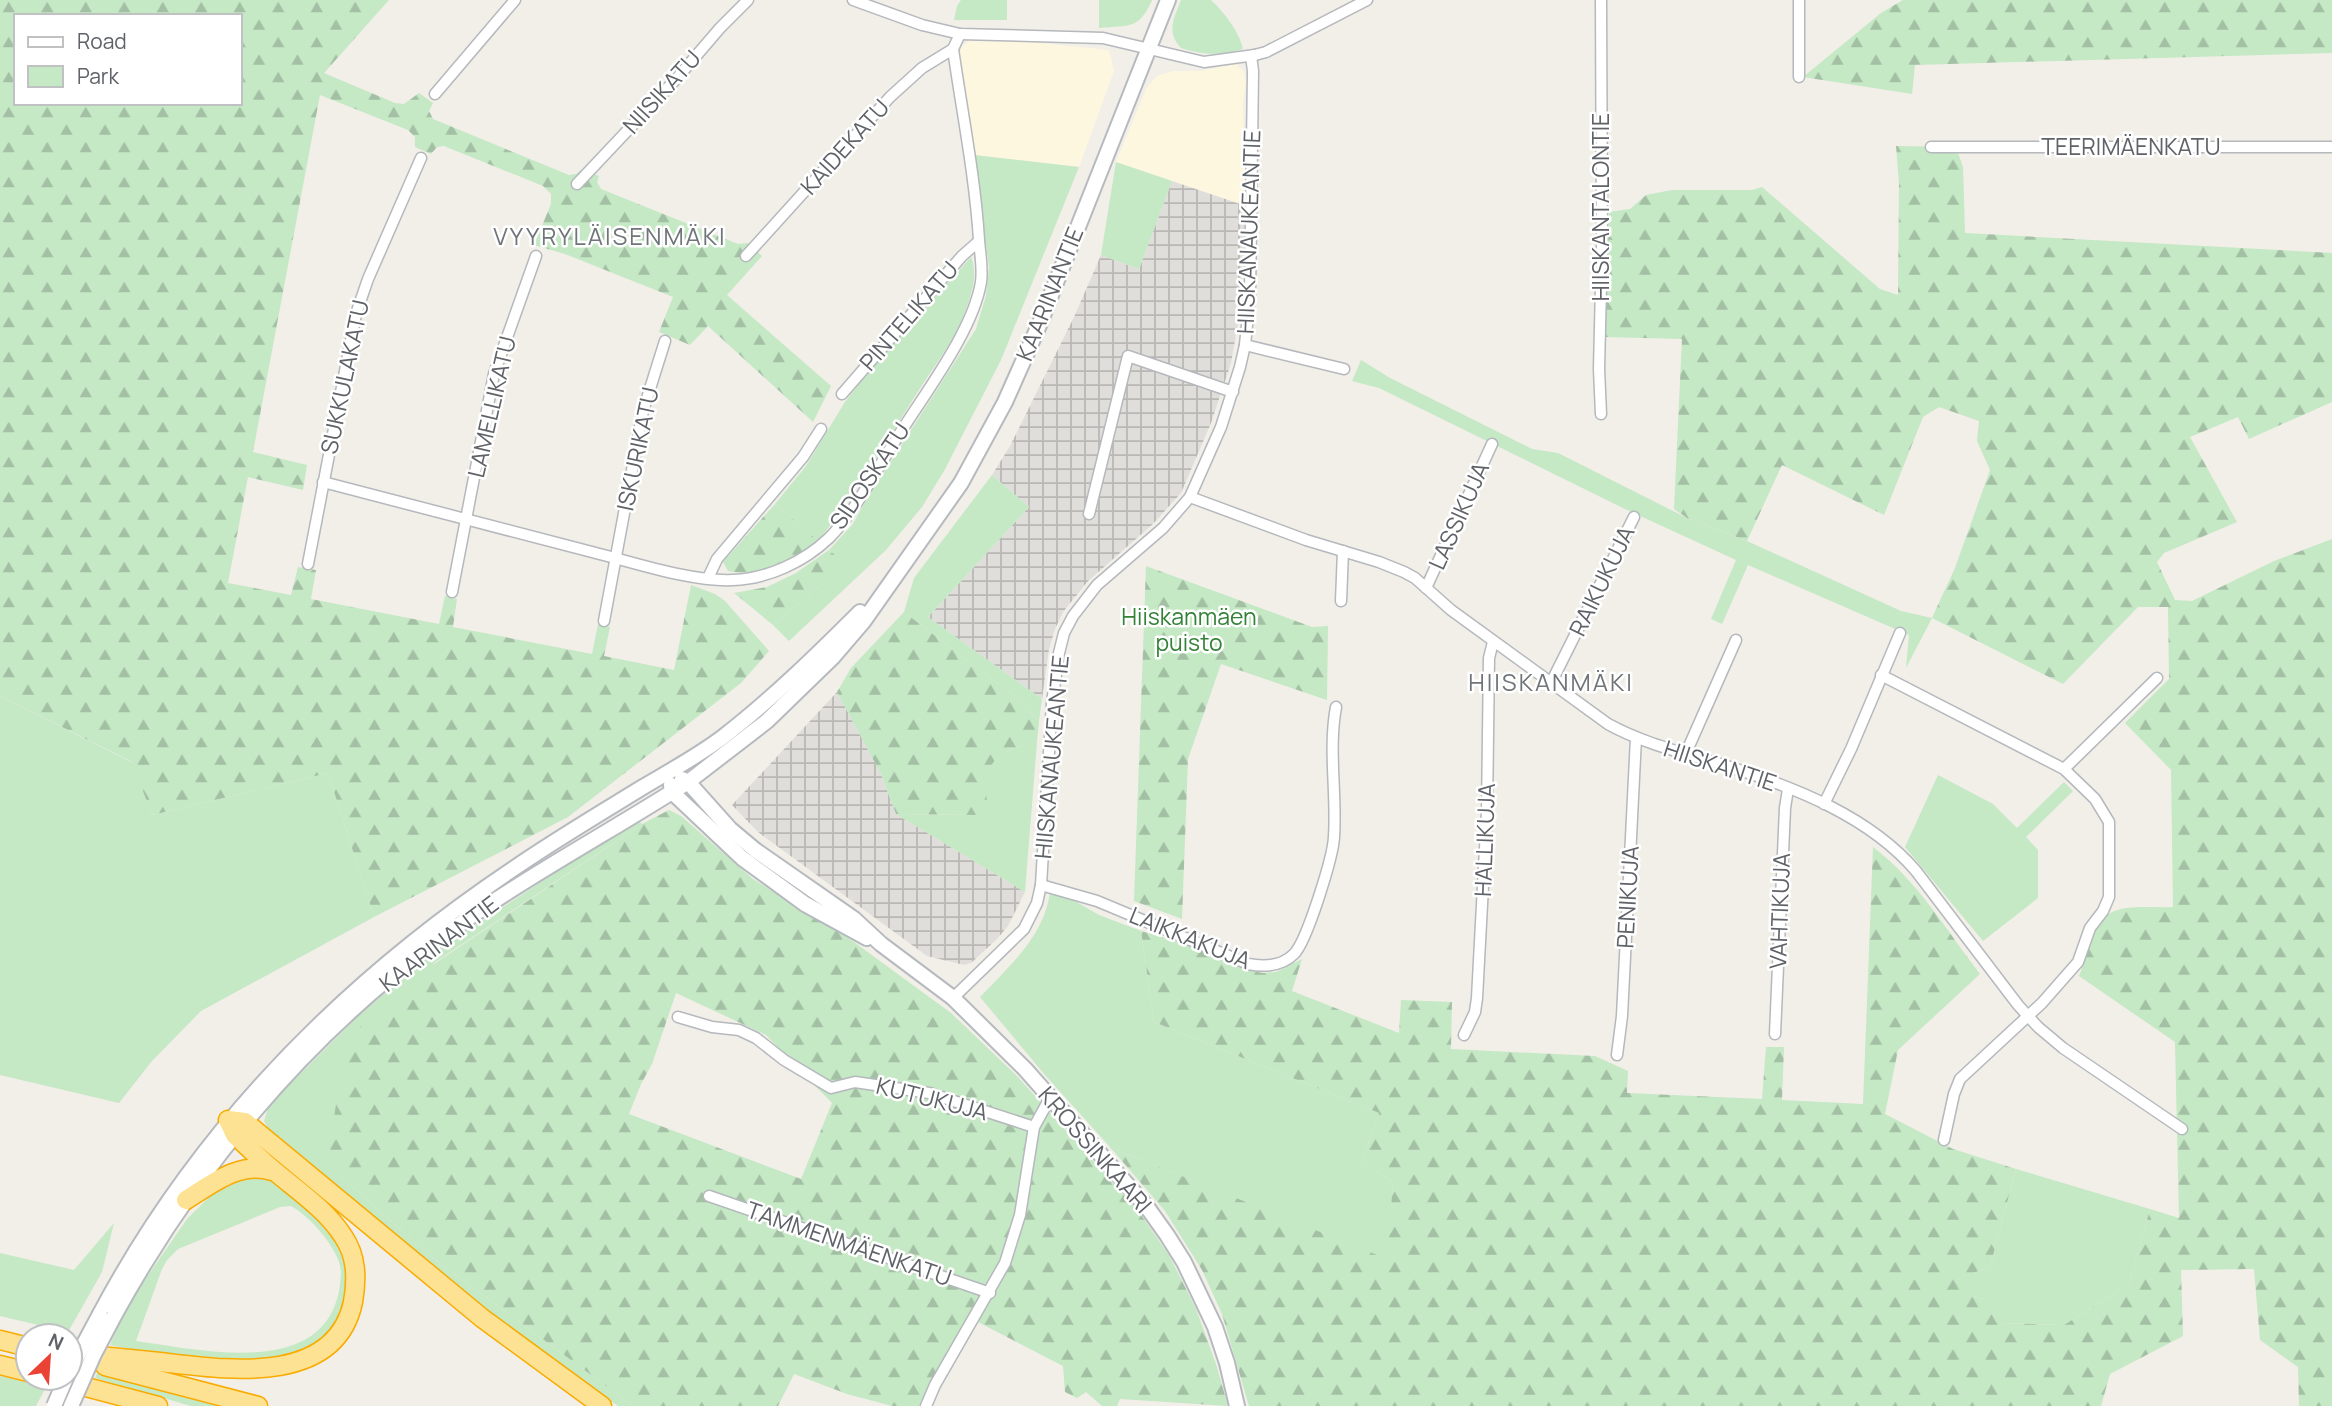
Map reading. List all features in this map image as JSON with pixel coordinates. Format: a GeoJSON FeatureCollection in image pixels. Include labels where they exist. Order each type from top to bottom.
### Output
{"type":"FeatureCollection","features":[{"type":"Feature","properties":{"kind":"highway"},"geometry":{"type":"LineString","coordinates":[[84,1356],[242,1370],[281,1366],[307,1357],[330,1343],[339,1332],[351,1309],[355,1292],[355,1262],[350,1248],[333,1222],[276,1172],[236,1126]]}},
{"type":"Feature","properties":{"kind":"highway"},"geometry":{"type":"LineString","coordinates":[[236,1126],[482,1318],[602,1406]]}},
{"type":"Feature","properties":{"kind":"highway"},"geometry":{"type":"LineString","coordinates":[[187,1200],[234,1172],[258,1167],[276,1172]]}},
{"type":"Feature","properties":{"kind":"highway"},"geometry":{"type":"LineString","coordinates":[[84,1359],[258,1406]]}},
{"type":"Feature","properties":{"kind":"highway"},"geometry":{"type":"LineString","coordinates":[[84,1386],[158,1406]]}},
{"type":"Feature","properties":{"kind":"main road","name":"KAARINANTIE"},"geometry":{"type":"LineString","coordinates":[[71,1406],[94,1354],[107,1315],[146,1233],[177,1186],[288,1073],[335,1027],[432,944],[521,884],[688,782],[767,721],[813,678],[863,621],[961,483],[1005,402],[1040,323],[1168,0]]}},
{"type":"Feature","properties":{"kind":"main road","name":"KAARINANTIE"},"geometry":{"type":"LineString","coordinates":[[84,1349],[277,1064],[325,1017],[383,966],[512,869],[723,737],[761,705],[900,571]]}},
{"type":"Feature","properties":{"kind":"main road","name":"KROSSINKAARI"},"geometry":{"type":"LineString","coordinates":[[670,771],[688,782],[730,829],[755,850],[854,919],[881,944],[953,998],[1025,1069],[1147,1207],[1184,1262],[1215,1327],[1237,1406]]}},
{"type":"Feature","properties":{"kind":"main road"},"geometry":{"type":"LineString","coordinates":[[670,771],[672,792]]}},
{"type":"Feature","properties":{"kind":"main road","name":"KROSSINKAARI"},"geometry":{"type":"LineString","coordinates":[[672,792],[753,866],[805,904],[881,944]]}},
{"type":"Feature","properties":{"kind":"street"},"geometry":{"type":"LineString","coordinates":[[435,94],[514,0]]}},
{"type":"Feature","properties":{"kind":"street","name":"NIISIKATU"},"geometry":{"type":"LineString","coordinates":[[577,184],[748,0]]}},
{"type":"Feature","properties":{"kind":"street"},"geometry":{"type":"LineString","coordinates":[[853,0],[922,25],[960,34],[1103,38],[1203,62],[1242,58],[1266,52],[1367,0]]}},
{"type":"Feature","properties":{"kind":"street","name":"HIISKANTALONTIE"},"geometry":{"type":"LineString","coordinates":[[1601,0],[1601,414]]}},
{"type":"Feature","properties":{"kind":"street"},"geometry":{"type":"LineString","coordinates":[[1799,0],[1799,77]]}},
{"type":"Feature","properties":{"kind":"street"},"geometry":{"type":"LineString","coordinates":[[953,49],[960,34]]}},
{"type":"Feature","properties":{"kind":"street","name":"SIDOSKATU"},"geometry":{"type":"LineString","coordinates":[[323,481],[616,558],[709,578],[731,581],[747,579],[780,570],[813,551],[841,523],[965,328],[978,296],[981,280],[979,242],[953,49]]}},
{"type":"Feature","properties":{"kind":"street","name":"KAIDEKATU"},"geometry":{"type":"LineString","coordinates":[[746,256],[890,97],[922,68],[953,49]]}},
{"type":"Feature","properties":{"kind":"street","name":"HIISKANAUKEANTIE"},"geometry":{"type":"LineString","coordinates":[[953,998],[1024,929],[1031,918],[1041,885],[1052,703],[1064,633],[1073,615],[1097,585],[1163,528],[1190,497],[1221,427],[1233,391],[1245,345],[1250,295],[1253,216],[1251,56],[1266,52]]}},
{"type":"Feature","properties":{"kind":"street","name":"TEERIMÄENKATU"},"geometry":{"type":"LineString","coordinates":[[1931,147],[2332,147]]}},
{"type":"Feature","properties":{"kind":"street","name":"SUKKULAKATU"},"geometry":{"type":"LineString","coordinates":[[308,564],[356,314],[421,158]]}},
{"type":"Feature","properties":{"kind":"street","name":"PINTELIKATU"},"geometry":{"type":"LineString","coordinates":[[842,394],[962,256],[979,242]]}},
{"type":"Feature","properties":{"kind":"street","name":"LAMELLIKATU"},"geometry":{"type":"LineString","coordinates":[[452,592],[494,374],[536,256]]}},
{"type":"Feature","properties":{"kind":"street","name":"ISKURIKATU"},"geometry":{"type":"LineString","coordinates":[[604,621],[643,411],[665,341]]}},
{"type":"Feature","properties":{"kind":"street"},"geometry":{"type":"LineString","coordinates":[[1245,345],[1344,369]]}},
{"type":"Feature","properties":{"kind":"street"},"geometry":{"type":"LineString","coordinates":[[1089,514],[1128,356],[1233,391]]}},
{"type":"Feature","properties":{"kind":"street"},"geometry":{"type":"LineString","coordinates":[[709,578],[717,559],[803,457],[821,429]]}},
{"type":"Feature","properties":{"kind":"street","name":"LASSIKUJA"},"geometry":{"type":"LineString","coordinates":[[1426,588],[1492,444]]}},
{"type":"Feature","properties":{"kind":"street","name":"HIISKANTIE"},"geometry":{"type":"LineString","coordinates":[[1190,497],[1392,566],[1415,579],[1493,642],[1602,720],[1636,738],[1732,767],[1788,789],[1824,804],[1875,833],[1904,856],[2028,1017],[2063,1048],[2182,1129]]}},
{"type":"Feature","properties":{"kind":"street","name":"RAIKUKUJA"},"geometry":{"type":"LineString","coordinates":[[1551,683],[1634,517]]}},
{"type":"Feature","properties":{"kind":"street"},"geometry":{"type":"LineString","coordinates":[[1341,601],[1343,551]]}},
{"type":"Feature","properties":{"kind":"street"},"geometry":{"type":"LineString","coordinates":[[1824,804],[1851,749],[1900,634]]}},
{"type":"Feature","properties":{"kind":"street"},"geometry":{"type":"LineString","coordinates":[[1686,753],[1736,640]]}},
{"type":"Feature","properties":{"kind":"street","name":"HALLIKUJA"},"geometry":{"type":"LineString","coordinates":[[1464,1035],[1476,1005],[1487,811],[1489,658],[1493,642]]}},
{"type":"Feature","properties":{"kind":"street"},"geometry":{"type":"LineString","coordinates":[[1881,675],[2064,769],[2095,799],[2106,814],[2109,830],[2109,897],[2103,911],[2090,928],[2078,962],[2028,1017],[1960,1079],[1944,1140]]}},
{"type":"Feature","properties":{"kind":"street"},"geometry":{"type":"LineString","coordinates":[[2064,769],[2157,678]]}},
{"type":"Feature","properties":{"kind":"street","name":"LAIKKAKUJA"},"geometry":{"type":"LineString","coordinates":[[1041,885],[1097,901],[1248,964],[1266,966],[1289,958],[1303,941],[1333,848],[1335,707]]}},
{"type":"Feature","properties":{"kind":"street","name":"PENIKUJA"},"geometry":{"type":"LineString","coordinates":[[1616,1055],[1622,1016],[1636,738]]}},
{"type":"Feature","properties":{"kind":"street","name":"VAHTIKUJA"},"geometry":{"type":"LineString","coordinates":[[1775,1034],[1788,789]]}},
{"type":"Feature","properties":{"kind":"street","name":"KUTUKUJA"},"geometry":{"type":"LineString","coordinates":[[678,1017],[712,1027],[738,1030],[756,1038],[784,1060],[831,1087],[855,1082],[917,1091],[1034,1127]]}},
{"type":"Feature","properties":{"kind":"street"},"geometry":{"type":"LineString","coordinates":[[926,1406],[935,1385],[1005,1263],[1020,1214],[1034,1127],[1050,1098]]}},
{"type":"Feature","properties":{"kind":"street","name":"TAMMENMÄENKATU"},"geometry":{"type":"LineString","coordinates":[[709,1196],[990,1293]]}},
{"type":"Feature","properties":{"kind":"shaded area"},"geometry":{"type":"Polygon","coordinates":[[[981,37],[1109,50],[1114,71],[1079,167],[974,155],[958,60],[962,46],[981,37]]]}},
{"type":"Feature","properties":{"kind":"shaded area"},"geometry":{"type":"Polygon","coordinates":[[[1236,64],[1244,72],[1246,81],[1243,105],[1246,206],[1116,162],[1147,87],[1157,76],[1173,71],[1200,71],[1236,64]]]}},
{"type":"Feature","properties":{"kind":"shaded area"},"geometry":{"type":"Polygon","coordinates":[[[1172,181],[1246,206],[1239,318],[1231,363],[1211,423],[1181,493],[1153,524],[1088,581],[1063,612],[1049,649],[1042,699],[928,617],[1029,507],[992,475],[1010,446],[1074,317],[1101,255],[1139,269],[1172,181]]]}},
{"type":"Feature","properties":{"kind":"shaded area"},"geometry":{"type":"Polygon","coordinates":[[[837,692],[881,774],[896,814],[1025,892],[1008,926],[971,963],[964,965],[927,956],[758,832],[732,805],[837,692]]]}},
{"type":"Feature","properties":{"kind":"green space"},"geometry":{"type":"Polygon","coordinates":[[[0,0],[389,0],[324,73],[395,103],[404,104],[419,93],[433,103],[429,111],[433,119],[569,175],[582,169],[599,176],[597,182],[601,189],[738,244],[748,243],[762,256],[727,295],[831,386],[813,422],[708,326],[690,345],[659,332],[673,297],[565,254],[534,245],[551,204],[551,194],[543,186],[444,146],[437,147],[431,154],[415,147],[415,137],[408,130],[320,95],[253,452],[307,465],[303,490],[248,477],[228,583],[291,595],[298,567],[316,570],[311,599],[439,624],[445,596],[457,599],[453,627],[592,654],[598,624],[610,627],[604,656],[674,670],[691,585],[725,601],[769,651],[741,683],[568,817],[374,917],[328,773],[152,815],[132,762],[0,696],[0,0]]]}},
{"type":"Feature","properties":{"kind":"green space"},"geometry":{"type":"Polygon","coordinates":[[[961,0],[1007,0],[1007,20],[954,20],[961,0]]]}},
{"type":"Feature","properties":{"kind":"green space"},"geometry":{"type":"Polygon","coordinates":[[[1099,0],[1152,0],[1142,17],[1132,24],[1099,28],[1099,0]]]}},
{"type":"Feature","properties":{"kind":"green space"},"geometry":{"type":"Polygon","coordinates":[[[1181,0],[1211,0],[1230,23],[1243,49],[1212,54],[1181,48],[1173,31],[1181,0]]]}},
{"type":"Feature","properties":{"kind":"green space"},"geometry":{"type":"Polygon","coordinates":[[[1903,0],[2332,0],[2332,53],[1915,65],[1912,94],[1803,77],[1881,13],[1903,0]]]}},
{"type":"Feature","properties":{"kind":"green space"},"geometry":{"type":"Polygon","coordinates":[[[1896,146],[1956,147],[1963,167],[1965,233],[2332,253],[2332,402],[2249,439],[2238,417],[2190,437],[2237,522],[2164,553],[2157,562],[2175,600],[2192,601],[2274,561],[2332,539],[2332,1406],[2299,1406],[2298,1367],[2260,1340],[2254,1269],[2181,1270],[2183,1336],[2110,1374],[2101,1406],[1249,1406],[1222,1314],[1202,1270],[1165,1211],[1110,1147],[1387,1259],[1393,1182],[1362,1162],[1379,1113],[1154,1022],[1141,931],[1186,944],[1243,969],[1263,973],[1276,972],[1302,959],[1292,991],[1399,1033],[1401,1000],[1452,1002],[1451,1049],[1595,1056],[1628,1071],[1627,1093],[1762,1099],[1766,1047],[1784,1047],[1782,1100],[1863,1104],[1873,847],[1917,890],[1980,974],[1898,1050],[1885,1114],[1953,1149],[2016,1169],[1990,1267],[1973,1273],[1973,1296],[1986,1300],[1997,1323],[2064,1325],[2129,1284],[2150,1209],[2179,1218],[2175,1042],[2079,976],[2092,934],[2107,915],[2127,908],[2173,907],[2171,770],[2125,723],[2169,679],[2168,607],[2138,607],[2063,684],[1932,618],[1955,568],[1990,470],[1977,441],[1979,421],[1939,407],[1923,417],[1884,515],[1782,465],[1747,541],[1687,518],[1674,509],[1682,339],[1605,337],[1609,212],[1630,209],[1646,195],[1672,190],[1752,190],[1762,187],[1880,289],[1898,295],[1899,183],[1896,146]]]}},
{"type":"Feature","properties":{"kind":"green space"},"geometry":{"type":"Polygon","coordinates":[[[974,155],[1079,167],[1001,360],[944,471],[922,507],[886,550],[789,641],[773,625],[822,584],[841,561],[829,550],[852,525],[976,329],[986,296],[989,267],[974,155]]]}},
{"type":"Feature","properties":{"kind":"green space"},"geometry":{"type":"Polygon","coordinates":[[[1116,162],[1172,181],[1139,269],[1101,255],[1116,162]]]}},
{"type":"Feature","properties":{"kind":"green space"},"geometry":{"type":"Polygon","coordinates":[[[971,257],[974,270],[972,290],[956,331],[857,487],[818,541],[775,504],[806,466],[845,402],[866,375],[971,257]]]}},
{"type":"Feature","properties":{"kind":"green space"},"geometry":{"type":"Polygon","coordinates":[[[1361,360],[1390,378],[1532,449],[1558,453],[1687,518],[1747,541],[1901,611],[1932,618],[1906,668],[1909,635],[1748,565],[1722,624],[1711,619],[1736,560],[1625,509],[1379,388],[1352,381],[1361,360]]]}},
{"type":"Feature","properties":{"kind":"green space"},"geometry":{"type":"Polygon","coordinates":[[[992,475],[1029,507],[928,617],[1042,699],[1039,721],[1014,696],[904,612],[914,578],[992,475]]]}},
{"type":"Feature","properties":{"kind":"green space"},"geometry":{"type":"Polygon","coordinates":[[[775,504],[818,541],[798,555],[765,570],[741,573],[728,571],[723,562],[775,504]]]}},
{"type":"Feature","properties":{"kind":"green space"},"geometry":{"type":"Polygon","coordinates":[[[829,550],[842,561],[822,584],[773,625],[734,593],[767,587],[796,573],[829,550]]]}},
{"type":"Feature","properties":{"kind":"green space","name":"Hiiskanmäen puisto"},"geometry":{"type":"Polygon","coordinates":[[[1146,566],[1312,627],[1328,626],[1327,700],[1221,664],[1188,759],[1182,919],[1134,901],[1146,566]]]}},
{"type":"Feature","properties":{"kind":"green space"},"geometry":{"type":"Polygon","coordinates":[[[904,612],[1014,696],[1039,721],[1037,742],[1011,750],[994,761],[987,780],[988,807],[977,815],[896,814],[881,774],[837,692],[851,668],[904,612]]]}},
{"type":"Feature","properties":{"kind":"green space"},"geometry":{"type":"Polygon","coordinates":[[[0,696],[133,763],[152,815],[328,773],[374,917],[201,1011],[152,1061],[119,1103],[0,1075],[0,696]]]}},
{"type":"Feature","properties":{"kind":"green space"},"geometry":{"type":"Polygon","coordinates":[[[1037,742],[1025,892],[896,814],[977,815],[987,807],[986,780],[994,761],[1011,750],[1037,742]]]}},
{"type":"Feature","properties":{"kind":"green space"},"geometry":{"type":"Polygon","coordinates":[[[1938,775],[1993,804],[2017,828],[2064,782],[2073,791],[2026,837],[2038,850],[2038,898],[1983,941],[1905,847],[1938,775]]]}},
{"type":"Feature","properties":{"kind":"green space"},"geometry":{"type":"Polygon","coordinates":[[[669,810],[681,816],[753,879],[854,942],[951,1013],[1017,1076],[1139,1212],[1169,1255],[1196,1309],[1228,1406],[1120,1399],[1117,1406],[1102,1406],[1086,1392],[1077,1398],[1065,1392],[1063,1366],[974,1320],[926,1406],[892,1406],[847,1394],[794,1374],[778,1406],[633,1406],[429,1255],[334,1170],[329,1153],[337,1097],[360,1027],[434,964],[642,824],[669,810]],[[676,993],[652,1064],[629,1114],[801,1179],[832,1103],[766,1035],[676,993]]]}},
{"type":"Feature","properties":{"kind":"green space"},"geometry":{"type":"Polygon","coordinates":[[[637,819],[642,824],[434,963],[334,1170],[429,1255],[633,1406],[618,1406],[516,1334],[367,1215],[269,1130],[264,1121],[268,1108],[277,1097],[357,1017],[430,955],[637,819]]]}},
{"type":"Feature","properties":{"kind":"green space"},"geometry":{"type":"Polygon","coordinates":[[[1050,892],[1066,896],[1099,915],[1141,931],[1154,1022],[1379,1113],[1362,1162],[1393,1182],[1388,1260],[1110,1147],[980,997],[1033,937],[1041,923],[1050,892]]]}},
{"type":"Feature","properties":{"kind":"green space"},"geometry":{"type":"Polygon","coordinates":[[[2016,1169],[2150,1209],[2129,1284],[2064,1325],[1996,1323],[1986,1300],[1973,1296],[1973,1273],[1990,1267],[2016,1169]]]}},
{"type":"Feature","properties":{"kind":"green space"},"geometry":{"type":"Polygon","coordinates":[[[245,1175],[273,1180],[296,1197],[326,1229],[342,1249],[348,1270],[346,1299],[335,1326],[326,1337],[301,1353],[256,1362],[206,1361],[110,1345],[126,1307],[187,1219],[217,1189],[245,1175]],[[291,1206],[280,1207],[178,1249],[162,1269],[136,1341],[232,1353],[264,1352],[294,1345],[318,1331],[334,1307],[340,1264],[330,1244],[315,1225],[291,1206]]]}},
{"type":"Feature","properties":{"kind":"green space"},"geometry":{"type":"Polygon","coordinates":[[[114,1223],[102,1272],[74,1322],[26,1322],[0,1316],[0,1253],[74,1270],[114,1223]]]}},
{"type":"Feature","properties":{"kind":"green space"},"geometry":{"type":"Polygon","coordinates":[[[98,1371],[226,1406],[191,1406],[95,1378],[98,1371]]]}},
{"type":"Feature","properties":{"kind":"green space"},"geometry":{"type":"Polygon","coordinates":[[[0,1376],[14,1379],[14,1392],[43,1392],[36,1406],[0,1406],[0,1376]]]}},
{"type":"Feature","properties":{"kind":"district","name":"VYYRYLÄISENMÄKI"},"geometry":{"type":"Point","coordinates":[610,237]}},
{"type":"Feature","properties":{"kind":"district","name":"HIISKANMÄKI"},"geometry":{"type":"Point","coordinates":[1551,683]}}]}
